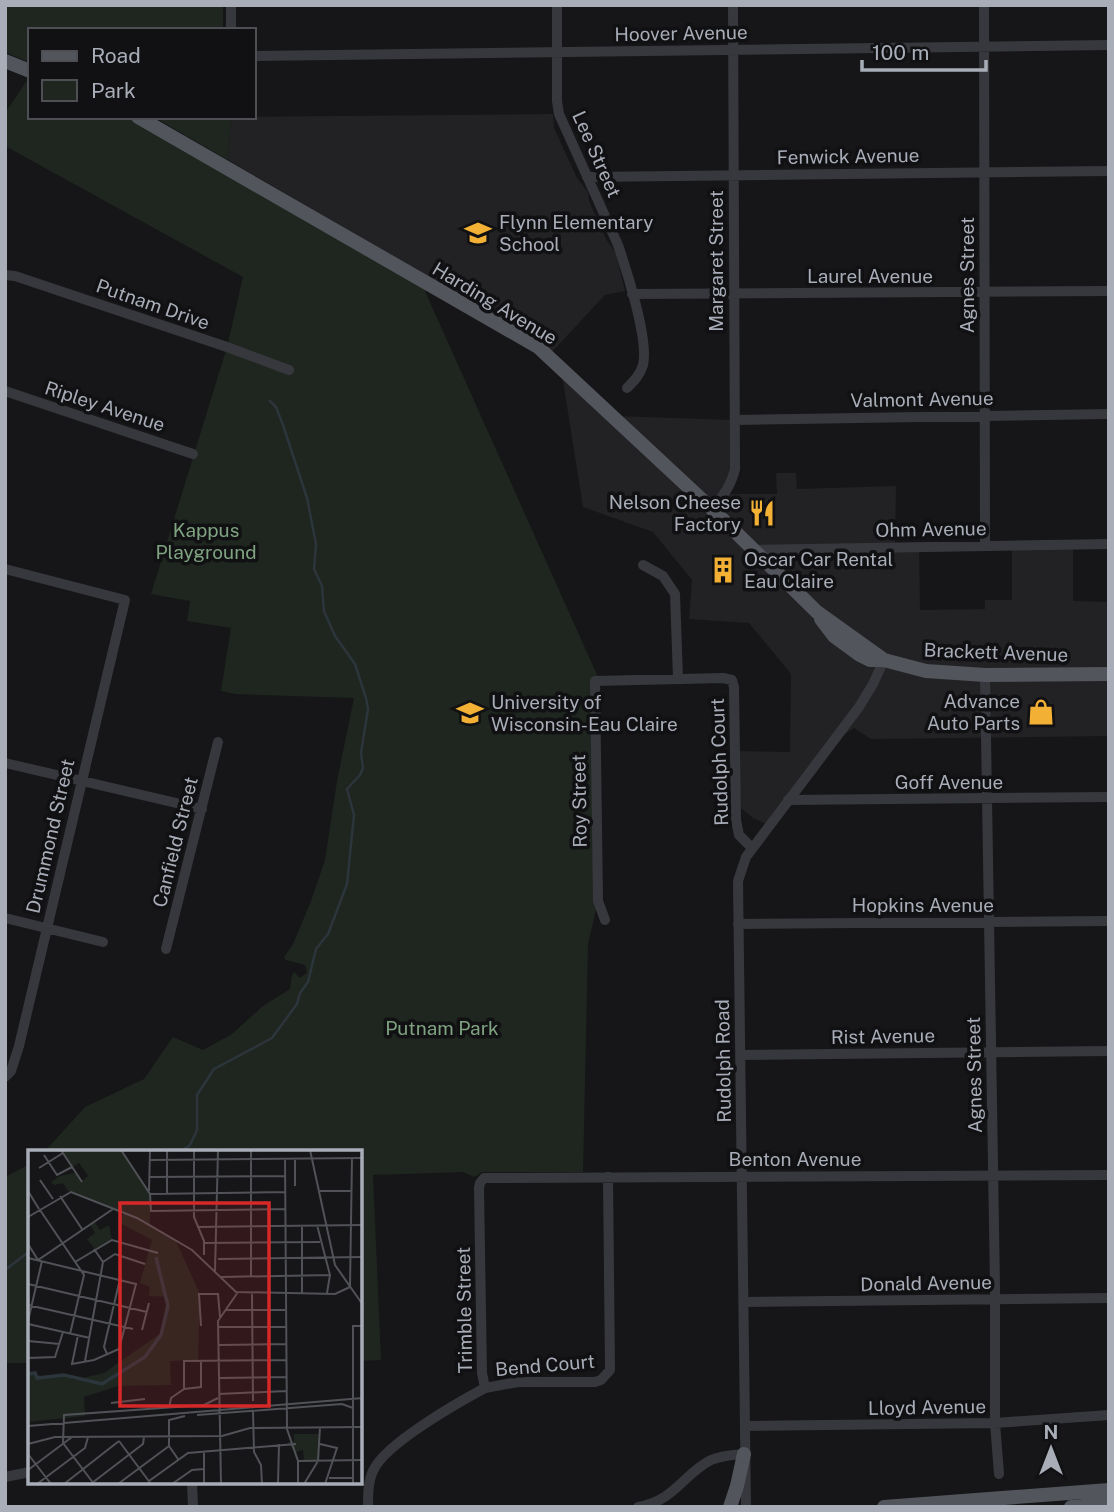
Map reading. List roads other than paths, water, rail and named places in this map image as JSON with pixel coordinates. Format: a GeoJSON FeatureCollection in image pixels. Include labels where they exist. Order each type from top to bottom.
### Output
{"type":"FeatureCollection","features":[{"type":"Feature","properties":{"kind":"main road"},"geometry":{"type":"LineString","coordinates":[[5,61],[28,70]]}},
{"type":"Feature","properties":{"kind":"main road","name":"Harding Avenue"},"geometry":{"type":"LineString","coordinates":[[141,119],[538,347],[712,509],[817,612],[884,660]]}},
{"type":"Feature","properties":{"kind":"main road","name":"Brackett Avenue"},"geometry":{"type":"LineString","coordinates":[[884,660],[926,671],[985,675],[1109,674]]}},
{"type":"Feature","properties":{"kind":"main road"},"geometry":{"type":"LineString","coordinates":[[730,1507],[744,1454]]}},
{"type":"Feature","properties":{"kind":"main road"},"geometry":{"type":"LineString","coordinates":[[884,1507],[1109,1490]]}},
{"type":"Feature","properties":{"kind":"main road"},"geometry":{"type":"LineString","coordinates":[[1071,1507],[1109,1504]]}},
{"type":"Feature","properties":{"kind":"street"},"geometry":{"type":"LineString","coordinates":[[231,5],[231,28]]}},
{"type":"Feature","properties":{"kind":"street","name":"Lee Street"},"geometry":{"type":"LineString","coordinates":[[557,5],[559,114],[618,245],[645,351],[638,377],[627,388]]}},
{"type":"Feature","properties":{"kind":"street","name":"Margaret Street"},"geometry":{"type":"LineString","coordinates":[[712,509],[732,482],[735,469],[733,5]]}},
{"type":"Feature","properties":{"kind":"street","name":"Agnes Street"},"geometry":{"type":"LineString","coordinates":[[984,5],[985,545]]}},
{"type":"Feature","properties":{"kind":"street","name":"Hoover Avenue"},"geometry":{"type":"LineString","coordinates":[[256,56],[1109,45]]}},
{"type":"Feature","properties":{"kind":"street","name":"Fenwick Avenue"},"geometry":{"type":"LineString","coordinates":[[587,177],[1109,171]]}},
{"type":"Feature","properties":{"kind":"street","name":"Putnam Drive"},"geometry":{"type":"LineString","coordinates":[[5,275],[15,276],[289,370]]}},
{"type":"Feature","properties":{"kind":"street","name":"Laurel Avenue"},"geometry":{"type":"LineString","coordinates":[[632,294],[1109,291]]}},
{"type":"Feature","properties":{"kind":"street","name":"Ripley Avenue"},"geometry":{"type":"LineString","coordinates":[[5,391],[193,454]]}},
{"type":"Feature","properties":{"kind":"street","name":"Valmont Avenue"},"geometry":{"type":"LineString","coordinates":[[735,420],[1109,414]]}},
{"type":"Feature","properties":{"kind":"street","name":"Ohm Avenue"},"geometry":{"type":"LineString","coordinates":[[753,550],[1109,544]]}},
{"type":"Feature","properties":{"kind":"street"},"geometry":{"type":"LineString","coordinates":[[643,565],[663,576],[675,594],[678,678]]}},
{"type":"Feature","properties":{"kind":"street","name":"Drummond Street"},"geometry":{"type":"LineString","coordinates":[[5,1077],[11,1071],[19,1046],[125,600],[6,572]]}},
{"type":"Feature","properties":{"kind":"street","name":"Rudolph Road"},"geometry":{"type":"LineString","coordinates":[[746,1507],[738,881],[742,865],[752,848],[866,697],[884,660]]}},
{"type":"Feature","properties":{"kind":"street","name":"Agnes Street"},"geometry":{"type":"LineString","coordinates":[[985,675],[996,1299],[995,1423],[999,1474]]}},
{"type":"Feature","properties":{"kind":"street","name":"Rudolph Court"},"geometry":{"type":"LineString","coordinates":[[595,681],[678,678],[732,680],[736,820],[739,835],[752,848]]}},
{"type":"Feature","properties":{"kind":"street","name":"Roy Street"},"geometry":{"type":"LineString","coordinates":[[595,681],[598,901],[605,920]]}},
{"type":"Feature","properties":{"kind":"street","name":"Canfield Street"},"geometry":{"type":"LineString","coordinates":[[166,950],[218,742]]}},
{"type":"Feature","properties":{"kind":"street"},"geometry":{"type":"LineString","coordinates":[[5,763],[202,809]]}},
{"type":"Feature","properties":{"kind":"street","name":"Goff Avenue"},"geometry":{"type":"LineString","coordinates":[[788,800],[1109,797]]}},
{"type":"Feature","properties":{"kind":"street"},"geometry":{"type":"LineString","coordinates":[[5,918],[103,942]]}},
{"type":"Feature","properties":{"kind":"street","name":"Hopkins Avenue"},"geometry":{"type":"LineString","coordinates":[[738,924],[1109,921]]}},
{"type":"Feature","properties":{"kind":"street","name":"Rist Avenue"},"geometry":{"type":"LineString","coordinates":[[741,1055],[1109,1051]]}},
{"type":"Feature","properties":{"kind":"street","name":"Benton Avenue"},"geometry":{"type":"LineString","coordinates":[[482,1180],[1109,1175]]}},
{"type":"Feature","properties":{"kind":"street","name":"Bend Court"},"geometry":{"type":"LineString","coordinates":[[485,1388],[518,1382],[595,1382],[607,1376],[611,1364],[608,1177]]}},
{"type":"Feature","properties":{"kind":"street","name":"Trimble Street"},"geometry":{"type":"LineString","coordinates":[[369,1507],[369,1483],[373,1470],[390,1448],[485,1388],[482,1373],[479,1186],[482,1180]]}},
{"type":"Feature","properties":{"kind":"street","name":"Donald Avenue"},"geometry":{"type":"LineString","coordinates":[[744,1302],[1109,1298]]}},
{"type":"Feature","properties":{"kind":"street","name":"Lloyd Avenue"},"geometry":{"type":"LineString","coordinates":[[745,1426],[995,1423],[1109,1415]]}},
{"type":"Feature","properties":{"kind":"street"},"geometry":{"type":"LineString","coordinates":[[638,1507],[652,1504],[669,1495],[712,1460],[744,1454]]}},
{"type":"Feature","properties":{"kind":"street"},"geometry":{"type":"LineString","coordinates":[[5,1477],[28,1472]]}},
{"type":"Feature","properties":{"kind":"street"},"geometry":{"type":"LineString","coordinates":[[192,1484],[193,1507]]}},
{"type":"Feature","properties":{"kind":"waterway"},"geometry":{"type":"LineString","coordinates":[[183,1150],[190,1145],[197,1130],[197,1095],[214,1069],[272,1038],[297,1004],[300,993],[308,982],[316,949],[328,934],[347,884],[354,815],[347,789],[363,768],[361,753],[368,709],[366,698],[355,664],[335,636],[324,611],[322,586],[314,569],[316,544],[307,498],[283,425],[276,407],[270,401]]}},
{"type":"Feature","properties":{"kind":"waterway"},"geometry":{"type":"LineString","coordinates":[[5,1270],[28,1253]]}},
{"type":"Feature","properties":{"kind":"place","name":"Flynn Elementary School"},"geometry":{"type":"Point","coordinates":[478,233]}},
{"type":"Feature","properties":{"kind":"place","name":"Nelson Cheese Factory"},"geometry":{"type":"Point","coordinates":[762,513]}},
{"type":"Feature","properties":{"kind":"place","name":"Oscar Car Rental Eau Claire"},"geometry":{"type":"Point","coordinates":[723,570]}},
{"type":"Feature","properties":{"kind":"place","name":"Advance Auto Parts"},"geometry":{"type":"Point","coordinates":[1041,712]}},
{"type":"Feature","properties":{"kind":"place","name":"University of Wisconsin-Eau Claire"},"geometry":{"type":"Point","coordinates":[470,713]}},
{"type":"Feature","properties":{"kind":"park label","name":"Kappus Playground"},"geometry":{"type":"Point","coordinates":[206,541]}},
{"type":"Feature","properties":{"kind":"park label","name":"Putnam Park"},"geometry":{"type":"Point","coordinates":[442,1028]}}]}
